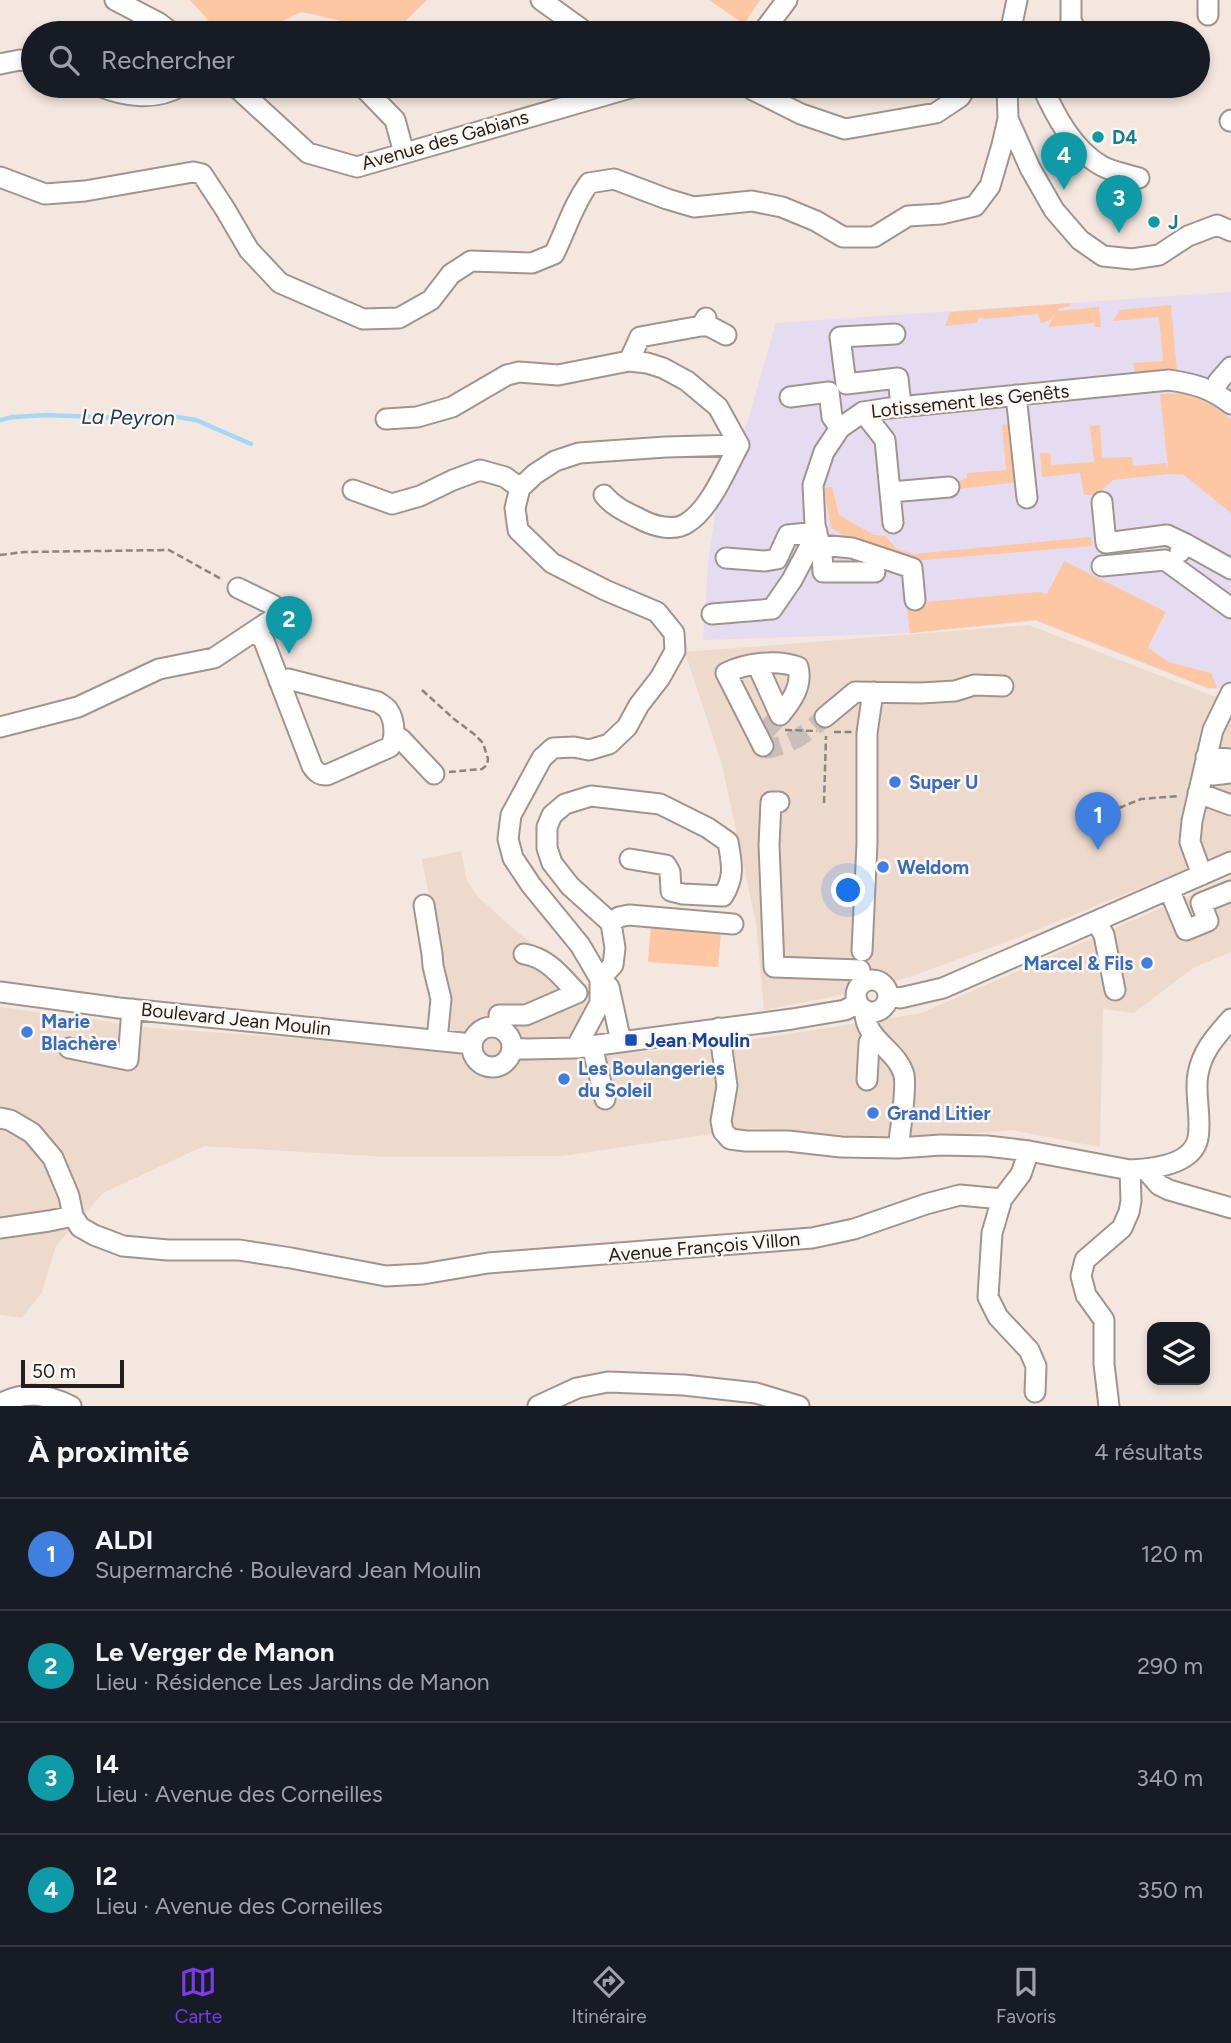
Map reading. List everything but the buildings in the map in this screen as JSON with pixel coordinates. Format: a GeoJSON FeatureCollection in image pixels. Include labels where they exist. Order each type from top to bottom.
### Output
{"type":"FeatureCollection","features":[{"type":"Feature","properties":{"kind":"street"},"geometry":{"type":"LineString","coordinates":[[115,0],[155,21]]}},
{"type":"Feature","properties":{"kind":"street"},"geometry":{"type":"LineString","coordinates":[[541,0],[570,21]]}},
{"type":"Feature","properties":{"kind":"street"},"geometry":{"type":"LineString","coordinates":[[771,21],[787,0]]}},
{"type":"Feature","properties":{"kind":"street"},"geometry":{"type":"LineString","coordinates":[[1071,0],[1072,21]]}},
{"type":"Feature","properties":{"kind":"street"},"geometry":{"type":"LineString","coordinates":[[0,64],[21,60]]}},
{"type":"Feature","properties":{"kind":"street","name":"Avenue des Gabians"},"geometry":{"type":"LineString","coordinates":[[247,98],[308,153],[357,167],[579,98]]}},
{"type":"Feature","properties":{"kind":"street"},"geometry":{"type":"LineString","coordinates":[[373,98],[394,120],[404,153]]}},
{"type":"Feature","properties":{"kind":"street"},"geometry":{"type":"LineString","coordinates":[[769,98],[801,114],[845,129],[936,113],[958,98]]}},
{"type":"Feature","properties":{"kind":"street"},"geometry":{"type":"LineString","coordinates":[[0,177],[45,194],[85,191],[193,172],[202,174],[248,250],[280,283],[363,319],[399,317],[431,300],[451,274],[471,261],[532,263],[554,254],[577,199],[589,183],[614,179],[694,206],[752,201],[782,206],[843,237],[874,237],[908,216],[941,214],[975,206],[990,186],[1008,119],[1007,98]]}},
{"type":"Feature","properties":{"kind":"street"},"geometry":{"type":"LineString","coordinates":[[1047,98],[1081,151],[1103,167],[1139,178]]}},
{"type":"Feature","properties":{"kind":"street"},"geometry":{"type":"LineString","coordinates":[[1008,119],[1054,210],[1080,240],[1103,256],[1132,259],[1159,255],[1188,236],[1217,225],[1231,232]]}},
{"type":"Feature","properties":{"kind":"street"},"geometry":{"type":"LineString","coordinates":[[629,362],[640,337],[703,322],[726,335]]}},
{"type":"Feature","properties":{"kind":"street"},"geometry":{"type":"LineString","coordinates":[[895,334],[840,337],[846,384],[898,378],[901,406]]}},
{"type":"Feature","properties":{"kind":"street"},"geometry":{"type":"LineString","coordinates":[[386,419],[417,417],[452,407],[507,375],[519,372],[558,375],[629,362],[647,363],[687,381],[718,407],[738,445]]}},
{"type":"Feature","properties":{"kind":"street"},"geometry":{"type":"LineString","coordinates":[[1215,391],[1218,382],[1231,367]]}},
{"type":"Feature","properties":{"kind":"street","name":"Lotissement les Genêts"},"geometry":{"type":"LineString","coordinates":[[820,543],[813,485],[824,452],[840,428],[863,412],[1169,380],[1215,391],[1231,404]]}},
{"type":"Feature","properties":{"kind":"street"},"geometry":{"type":"LineString","coordinates":[[790,397],[829,393],[832,416],[840,428]]}},
{"type":"Feature","properties":{"kind":"street"},"geometry":{"type":"LineString","coordinates":[[1016,395],[1027,498]]}},
{"type":"Feature","properties":{"kind":"street"},"geometry":{"type":"LineString","coordinates":[[863,412],[885,440],[893,523]]}},
{"type":"Feature","properties":{"kind":"street"},"geometry":{"type":"LineString","coordinates":[[621,1042],[609,987],[600,979],[580,945],[531,885],[513,858],[508,839],[511,815],[542,758],[553,748],[574,747],[589,750],[609,744],[628,727],[639,705],[660,678],[674,652],[674,633],[657,612],[552,563],[518,530],[515,508],[520,488],[535,474],[555,461],[579,453],[738,445]]}},
{"type":"Feature","properties":{"kind":"street"},"geometry":{"type":"LineString","coordinates":[[604,495],[611,504],[646,522],[672,528],[687,524],[706,504],[738,445]]}},
{"type":"Feature","properties":{"kind":"street"},"geometry":{"type":"LineString","coordinates":[[353,490],[392,504],[420,496],[480,470],[505,477],[520,488]]}},
{"type":"Feature","properties":{"kind":"street"},"geometry":{"type":"LineString","coordinates":[[891,492],[949,487]]}},
{"type":"Feature","properties":{"kind":"street"},"geometry":{"type":"LineString","coordinates":[[1102,502],[1106,543],[1167,535],[1231,569]]}},
{"type":"Feature","properties":{"kind":"street"},"geometry":{"type":"LineString","coordinates":[[726,558],[765,561],[777,559],[788,535],[852,548],[912,568],[915,600]]}},
{"type":"Feature","properties":{"kind":"street"},"geometry":{"type":"LineString","coordinates":[[820,543],[823,572],[875,572]]}},
{"type":"Feature","properties":{"kind":"street"},"geometry":{"type":"LineString","coordinates":[[712,614],[772,609],[792,580],[810,546],[820,543]]}},
{"type":"Feature","properties":{"kind":"street"},"geometry":{"type":"LineString","coordinates":[[1170,564],[1186,544]]}},
{"type":"Feature","properties":{"kind":"street"},"geometry":{"type":"LineString","coordinates":[[1102,566],[1165,560],[1231,608]]}},
{"type":"Feature","properties":{"kind":"street"},"geometry":{"type":"LineString","coordinates":[[0,727],[78,706],[159,669],[214,658],[277,616],[273,606],[238,588]]}},
{"type":"Feature","properties":{"kind":"street"},"geometry":{"type":"LineString","coordinates":[[256,630],[264,641],[279,681],[312,766],[321,775],[327,775],[390,747],[394,735],[390,712],[378,702],[288,679],[279,681]]}},
{"type":"Feature","properties":{"kind":"street"},"geometry":{"type":"LineString","coordinates":[[757,664],[735,668],[726,673],[762,739]]}},
{"type":"Feature","properties":{"kind":"street"},"geometry":{"type":"LineString","coordinates":[[826,727],[855,691],[921,693],[956,691],[974,685],[1003,686]]}},
{"type":"Feature","properties":{"kind":"street"},"geometry":{"type":"LineString","coordinates":[[873,692],[867,733],[863,984],[868,1030],[900,1064],[905,1078],[898,1148]]}},
{"type":"Feature","properties":{"kind":"street"},"geometry":{"type":"LineString","coordinates":[[1202,875],[1191,842],[1192,821],[1199,781],[1213,730],[1231,693]]}},
{"type":"Feature","properties":{"kind":"street"},"geometry":{"type":"LineString","coordinates":[[394,735],[434,774]]}},
{"type":"Feature","properties":{"kind":"street"},"geometry":{"type":"LineString","coordinates":[[1199,781],[1231,759]]}},
{"type":"Feature","properties":{"kind":"street"},"geometry":{"type":"LineString","coordinates":[[1199,781],[1213,775],[1231,773]]}},
{"type":"Feature","properties":{"kind":"street"},"geometry":{"type":"LineString","coordinates":[[1199,781],[1231,804]]}},
{"type":"Feature","properties":{"kind":"street"},"geometry":{"type":"LineString","coordinates":[[605,1099],[584,1047],[600,1003],[600,979],[613,965],[615,948],[611,923],[570,886],[552,863],[547,848],[547,828],[552,816],[565,804],[591,796],[660,804],[708,828],[728,842],[732,883],[723,896],[683,894],[671,891],[670,872],[666,865],[630,859]]}},
{"type":"Feature","properties":{"kind":"street"},"geometry":{"type":"LineString","coordinates":[[779,802],[771,802],[774,967],[863,984],[884,985],[888,996],[881,1010],[870,1012],[863,984]]}},
{"type":"Feature","properties":{"kind":"street"},"geometry":{"type":"LineString","coordinates":[[888,996],[900,998],[943,988],[1231,862]]}},
{"type":"Feature","properties":{"kind":"street"},"geometry":{"type":"LineString","coordinates":[[1163,892],[1186,930],[1208,921],[1200,903],[1231,891]]}},
{"type":"Feature","properties":{"kind":"street"},"geometry":{"type":"LineString","coordinates":[[1163,892],[1177,940]]}},
{"type":"Feature","properties":{"kind":"street"},"geometry":{"type":"LineString","coordinates":[[424,905],[441,999],[437,1040]]}},
{"type":"Feature","properties":{"kind":"street"},"geometry":{"type":"LineString","coordinates":[[611,923],[619,917],[629,915],[733,924]]}},
{"type":"Feature","properties":{"kind":"street"},"geometry":{"type":"LineString","coordinates":[[1096,921],[1104,934],[1115,990]]}},
{"type":"Feature","properties":{"kind":"street"},"geometry":{"type":"LineString","coordinates":[[499,1016],[526,1015],[577,993],[550,965],[537,956],[524,954]]}},
{"type":"Feature","properties":{"kind":"street"},"geometry":{"type":"LineString","coordinates":[[512,1048],[584,1047],[845,1010],[863,984]]}},
{"type":"Feature","properties":{"kind":"street","name":"Boulevard Jean Moulin"},"geometry":{"type":"LineString","coordinates":[[0,992],[132,1009],[472,1044]]}},
{"type":"Feature","properties":{"kind":"street"},"geometry":{"type":"LineString","coordinates":[[69,1048],[128,1060],[132,1009]]}},
{"type":"Feature","properties":{"kind":"street"},"geometry":{"type":"LineString","coordinates":[[595,1013],[615,1010]]}},
{"type":"Feature","properties":{"kind":"street"},"geometry":{"type":"LineString","coordinates":[[499,1016],[512,1048],[509,1058],[500,1065],[490,1067],[480,1063],[473,1054],[472,1044],[479,1032],[491,1027],[499,1016]]}},
{"type":"Feature","properties":{"kind":"street"},"geometry":{"type":"LineString","coordinates":[[719,1028],[727,1086],[721,1121],[723,1131],[730,1139],[788,1141],[841,1147],[987,1146],[1138,1170],[1172,1164],[1191,1154],[1198,1139],[1197,1077],[1202,1057],[1213,1038],[1231,1019]]}},
{"type":"Feature","properties":{"kind":"street"},"geometry":{"type":"LineString","coordinates":[[867,1080],[869,1043],[873,1035]]}},
{"type":"Feature","properties":{"kind":"street"},"geometry":{"type":"LineString","coordinates":[[0,1118],[10,1120],[33,1133],[53,1158],[69,1196],[73,1216],[0,1228]]}},
{"type":"Feature","properties":{"kind":"street"},"geometry":{"type":"LineString","coordinates":[[1029,1151],[1021,1174],[1002,1199],[992,1233],[988,1297],[999,1317],[1029,1350],[1036,1366],[1035,1392]]}},
{"type":"Feature","properties":{"kind":"street"},"geometry":{"type":"LineString","coordinates":[[1138,1170],[1169,1190],[1231,1208]]}},
{"type":"Feature","properties":{"kind":"street"},"geometry":{"type":"LineString","coordinates":[[1109,1406],[1104,1364],[1104,1320],[1086,1295],[1081,1276],[1085,1260],[1122,1228],[1129,1212],[1138,1170]]}},
{"type":"Feature","properties":{"kind":"street","name":"Avenue François Villon"},"geometry":{"type":"LineString","coordinates":[[73,1216],[80,1227],[123,1246],[239,1251],[386,1276],[423,1274],[488,1263],[812,1238],[854,1228],[960,1195],[1002,1199]]}},
{"type":"Feature","properties":{"kind":"street"},"geometry":{"type":"LineString","coordinates":[[538,1406],[577,1388],[608,1382],[684,1385],[756,1393],[799,1406]]}},
{"type":"Feature","properties":{"kind":"street"},"geometry":{"type":"LineString","coordinates":[[0,1404],[14,1396],[37,1394],[71,1406]]}},
{"type":"Feature","properties":{"kind":"path"},"geometry":{"type":"LineString","coordinates":[[0,555],[24,552],[169,550],[238,588]]}},
{"type":"Feature","properties":{"kind":"path"},"geometry":{"type":"LineString","coordinates":[[422,690],[483,743],[488,759],[487,765],[482,769],[434,774]]}},
{"type":"Feature","properties":{"kind":"path"},"geometry":{"type":"LineString","coordinates":[[824,803],[826,727]]}},
{"type":"Feature","properties":{"kind":"path"},"geometry":{"type":"LineString","coordinates":[[1119,808],[1141,799],[1185,796],[1199,781]]}},
{"type":"Feature","properties":{"kind":"shaded area"},"geometry":{"type":"Polygon","coordinates":[[[190,0],[427,0],[405,21],[341,21],[302,12],[282,21],[209,21],[190,0]]]}},
{"type":"Feature","properties":{"kind":"shaded area"},"geometry":{"type":"Polygon","coordinates":[[[709,0],[760,0],[746,21],[740,21],[709,0]]]}},
{"type":"Feature","properties":{"kind":"shaded area"},"geometry":{"type":"Polygon","coordinates":[[[1231,292],[1231,689],[1208,689],[1036,621],[915,633],[703,640],[708,563],[715,514],[749,416],[776,323],[1231,292]]]}},
{"type":"Feature","properties":{"kind":"shaded area"},"geometry":{"type":"Polygon","coordinates":[[[1071,303],[1058,311],[1099,307],[1101,327],[1095,327],[1094,323],[1048,327],[1055,314],[1050,320],[1041,323],[1038,314],[985,319],[979,317],[976,323],[945,326],[950,312],[1071,303]]]}},
{"type":"Feature","properties":{"kind":"shaded area"},"geometry":{"type":"Polygon","coordinates":[[[1171,305],[1177,372],[1135,372],[1133,363],[1163,361],[1159,317],[1113,321],[1120,310],[1171,305]]]}},
{"type":"Feature","properties":{"kind":"shaded area"},"geometry":{"type":"Polygon","coordinates":[[[1189,393],[1231,419],[1231,513],[1184,475],[1113,480],[1096,495],[1084,495],[1080,473],[1042,477],[1040,453],[1050,453],[1051,465],[1094,462],[1090,426],[1100,425],[1102,458],[1132,457],[1133,466],[1166,463],[1168,467],[1160,394],[1189,393]]]}},
{"type":"Feature","properties":{"kind":"shaded area"},"geometry":{"type":"Polygon","coordinates":[[[1009,409],[1018,482],[959,489],[955,487],[956,482],[967,478],[967,473],[1006,470],[1002,425],[1009,424],[1009,409]]]}},
{"type":"Feature","properties":{"kind":"shaded area"},"geometry":{"type":"Polygon","coordinates":[[[832,487],[839,515],[874,535],[885,536],[897,549],[914,554],[1091,537],[1092,546],[912,561],[859,544],[831,528],[825,488],[832,487]]]}},
{"type":"Feature","properties":{"kind":"shaded area"},"geometry":{"type":"Polygon","coordinates":[[[1064,561],[1166,612],[1148,647],[1168,662],[1211,673],[1217,688],[1208,688],[1036,620],[910,633],[907,608],[926,605],[926,602],[1039,592],[1047,594],[1064,561]]]}},
{"type":"Feature","properties":{"kind":"shaded area"},"geometry":{"type":"Polygon","coordinates":[[[1029,625],[1213,696],[1231,695],[1231,851],[1017,938],[912,976],[868,990],[764,1010],[756,923],[722,765],[685,652],[1029,625]]]}},
{"type":"Feature","properties":{"kind":"shaded area"},"geometry":{"type":"Polygon","coordinates":[[[461,851],[466,878],[476,895],[543,952],[588,996],[566,1057],[697,1048],[922,1013],[1231,877],[1231,952],[1193,968],[1134,1013],[1103,1009],[1100,1147],[1011,1130],[907,1139],[752,1128],[562,1156],[387,1157],[204,1146],[103,1193],[56,1246],[42,1292],[22,1318],[0,1315],[0,1007],[153,1028],[449,1049],[450,1012],[422,859],[461,851]]]}},
{"type":"Feature","properties":{"kind":"shaded area"},"geometry":{"type":"Polygon","coordinates":[[[651,926],[721,932],[718,967],[648,962],[651,926]]]}},
{"type":"Feature","properties":{"kind":"waterway","name":"La Peyron"},"geometry":{"type":"LineString","coordinates":[[0,420],[47,415],[143,419],[158,414],[196,420],[251,444]]}},
{"type":"Feature","properties":{"kind":"tunnel"},"geometry":{"type":"LineString","coordinates":[[763,734],[780,715]]}},
{"type":"Feature","properties":{"kind":"tunnel"},"geometry":{"type":"LineString","coordinates":[[763,746],[768,749],[793,741],[825,717]]}},
{"type":"Feature","properties":{"kind":"place","name":"D4"},"geometry":{"type":"Point","coordinates":[1098,137]}},
{"type":"Feature","properties":{"kind":"place","name":"I2"},"geometry":{"type":"Point","coordinates":[1064,190]}},
{"type":"Feature","properties":{"kind":"place","name":"J"},"geometry":{"type":"Point","coordinates":[1154,222]}},
{"type":"Feature","properties":{"kind":"place","name":"I4"},"geometry":{"type":"Point","coordinates":[1119,233]}},
{"type":"Feature","properties":{"kind":"place","name":"Le Verger de Manon"},"geometry":{"type":"Point","coordinates":[289,654]}},
{"type":"Feature","properties":{"kind":"place","name":"Super U"},"geometry":{"type":"Point","coordinates":[895,782]}},
{"type":"Feature","properties":{"kind":"place","name":"ALDI"},"geometry":{"type":"Point","coordinates":[1098,850]}},
{"type":"Feature","properties":{"kind":"place","name":"Weldom"},"geometry":{"type":"Point","coordinates":[883,867]}},
{"type":"Feature","properties":{"kind":"place","name":"Marcel & Fils"},"geometry":{"type":"Point","coordinates":[1147,963]}},
{"type":"Feature","properties":{"kind":"place","name":"Marie Blachère"},"geometry":{"type":"Point","coordinates":[27,1032]}},
{"type":"Feature","properties":{"kind":"place","name":"Jean Moulin"},"geometry":{"type":"Point","coordinates":[631,1040]}},
{"type":"Feature","properties":{"kind":"place","name":"Les Boulangeries du Soleil"},"geometry":{"type":"Point","coordinates":[564,1079]}},
{"type":"Feature","properties":{"kind":"place","name":"Grand Litier"},"geometry":{"type":"Point","coordinates":[873,1113]}}]}
